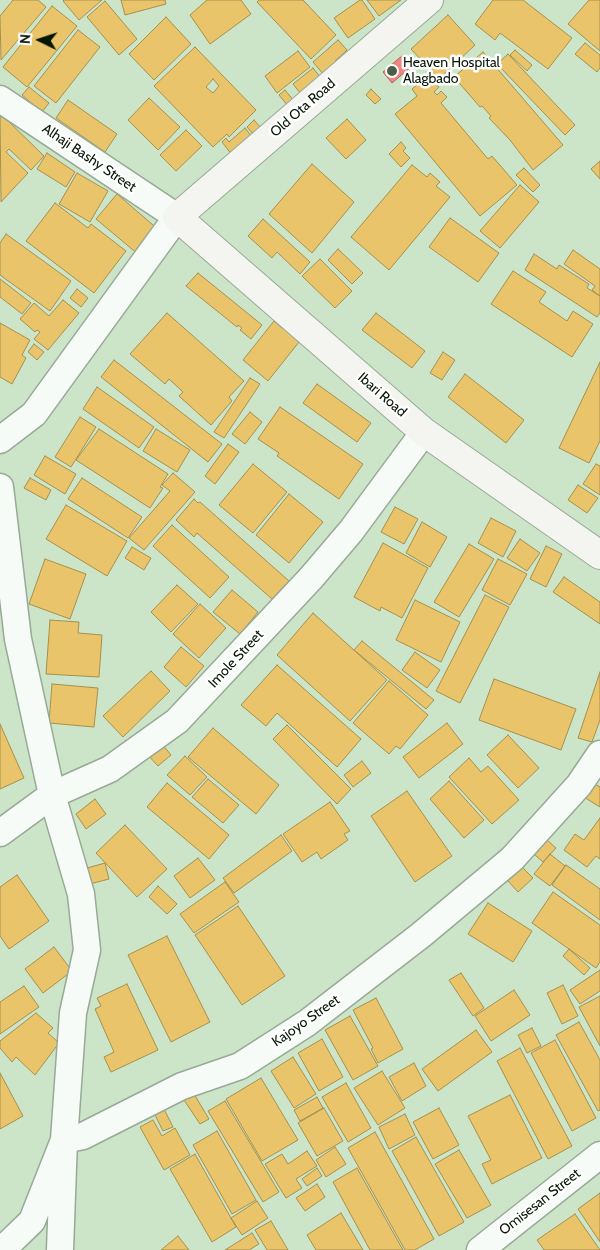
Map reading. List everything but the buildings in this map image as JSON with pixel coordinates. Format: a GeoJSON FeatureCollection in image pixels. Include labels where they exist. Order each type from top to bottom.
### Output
{"type":"FeatureCollection","features":[{"type":"Feature","properties":{"kind":"street","name":"Old Ota Road"},"geometry":{"type":"LineString","coordinates":[[177,217],[429,0]]}},
{"type":"Feature","properties":{"kind":"street","name":"Alhaji Bashy Street"},"geometry":{"type":"LineString","coordinates":[[0,99],[177,217]]}},
{"type":"Feature","properties":{"kind":"street","name":"Ibari Road"},"geometry":{"type":"LineString","coordinates":[[177,217],[424,432],[600,556]]}},
{"type":"Feature","properties":{"kind":"street"},"geometry":{"type":"LineString","coordinates":[[0,440],[34,414],[177,217]]}},
{"type":"Feature","properties":{"kind":"street","name":"Imole Street"},"geometry":{"type":"LineString","coordinates":[[0,833],[52,795],[110,768],[177,721],[311,578],[351,531],[424,432]]}},
{"type":"Feature","properties":{"kind":"street"},"geometry":{"type":"LineString","coordinates":[[0,487],[18,640],[52,795],[81,894],[87,950],[73,1013],[64,1140],[60,1250]]}},
{"type":"Feature","properties":{"kind":"street","name":"Kajoyo Street"},"geometry":{"type":"LineString","coordinates":[[64,1140],[83,1136],[182,1086],[240,1066],[307,1023],[421,935],[512,859],[579,785],[600,754]]}},
{"type":"Feature","properties":{"kind":"street"},"geometry":{"type":"LineString","coordinates":[[2,1250],[32,1221],[64,1140]]}},
{"type":"Feature","properties":{"kind":"street","name":"Omisesan Street"},"geometry":{"type":"LineString","coordinates":[[480,1250],[600,1155]]}},
{"type":"Feature","properties":{"kind":"place","name":"Heaven Hospital Alagbado"},"geometry":{"type":"Point","coordinates":[392,71]}}]}
